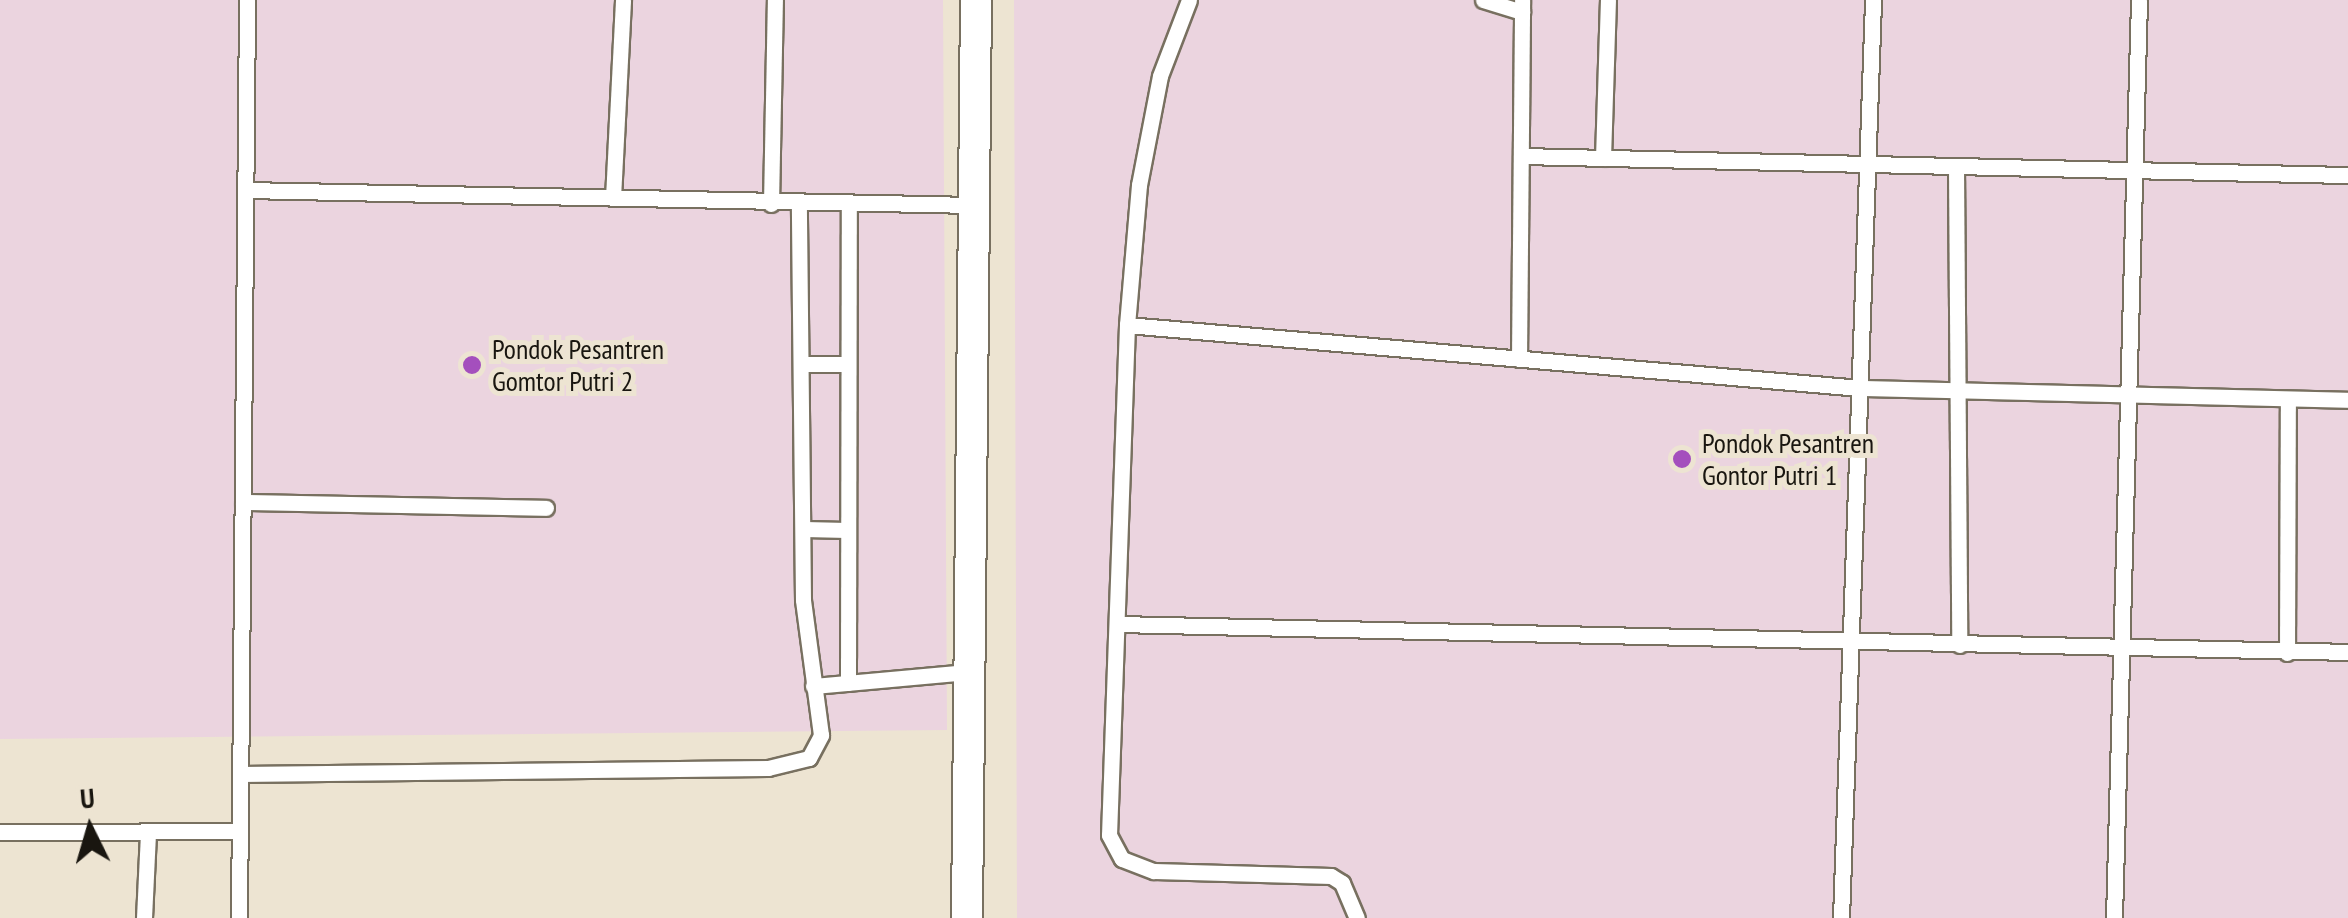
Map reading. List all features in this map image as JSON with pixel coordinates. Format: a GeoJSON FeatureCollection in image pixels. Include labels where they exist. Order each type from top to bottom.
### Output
{"type":"FeatureCollection","features":[{"type":"Feature","properties":{"kind":"street"},"geometry":{"type":"LineString","coordinates":[[966,918],[976,0]]}},
{"type":"Feature","properties":{"kind":"lane"},"geometry":{"type":"LineString","coordinates":[[239,918],[247,0]]}},
{"type":"Feature","properties":{"kind":"lane"},"geometry":{"type":"LineString","coordinates":[[614,198],[623,0]]}},
{"type":"Feature","properties":{"kind":"lane"},"geometry":{"type":"LineString","coordinates":[[771,204],[776,0]]}},
{"type":"Feature","properties":{"kind":"lane"},"geometry":{"type":"LineString","coordinates":[[1189,0],[1160,76],[1138,185],[1128,325],[1107,822],[1116,853],[1131,864],[1154,871],[1331,876],[1342,883],[1357,918]]}},
{"type":"Feature","properties":{"kind":"lane"},"geometry":{"type":"LineString","coordinates":[[1484,0],[1522,6],[1519,358]]}},
{"type":"Feature","properties":{"kind":"lane"},"geometry":{"type":"LineString","coordinates":[[1602,158],[1608,0]]}},
{"type":"Feature","properties":{"kind":"lane"},"geometry":{"type":"LineString","coordinates":[[1842,918],[1873,0]]}},
{"type":"Feature","properties":{"kind":"lane"},"geometry":{"type":"LineString","coordinates":[[2114,918],[2139,0]]}},
{"type":"Feature","properties":{"kind":"lane"},"geometry":{"type":"LineString","coordinates":[[1521,156],[2348,175]]}},
{"type":"Feature","properties":{"kind":"lane"},"geometry":{"type":"LineString","coordinates":[[1956,166],[1959,644]]}},
{"type":"Feature","properties":{"kind":"lane"},"geometry":{"type":"LineString","coordinates":[[245,190],[771,204],[971,205]]}},
{"type":"Feature","properties":{"kind":"lane"},"geometry":{"type":"LineString","coordinates":[[240,774],[768,768],[801,762],[815,751],[821,735],[803,600],[799,204]]}},
{"type":"Feature","properties":{"kind":"lane"},"geometry":{"type":"LineString","coordinates":[[848,683],[849,204]]}},
{"type":"Feature","properties":{"kind":"lane"},"geometry":{"type":"LineString","coordinates":[[1128,325],[1861,388],[2348,400]]}},
{"type":"Feature","properties":{"kind":"lane"},"geometry":{"type":"LineString","coordinates":[[801,364],[848,364]]}},
{"type":"Feature","properties":{"kind":"lane"},"geometry":{"type":"LineString","coordinates":[[2287,653],[2288,399]]}},
{"type":"Feature","properties":{"kind":"lane"},"geometry":{"type":"LineString","coordinates":[[242,502],[546,508]]}},
{"type":"Feature","properties":{"kind":"lane"},"geometry":{"type":"LineString","coordinates":[[804,529],[847,530]]}},
{"type":"Feature","properties":{"kind":"lane"},"geometry":{"type":"LineString","coordinates":[[1117,624],[2348,652]]}},
{"type":"Feature","properties":{"kind":"lane"},"geometry":{"type":"LineString","coordinates":[[814,686],[968,672]]}},
{"type":"Feature","properties":{"kind":"lane"},"geometry":{"type":"LineString","coordinates":[[0,832],[240,831]]}},
{"type":"Feature","properties":{"kind":"lane"},"geometry":{"type":"LineString","coordinates":[[144,918],[148,832]]}},
{"type":"Feature","properties":{"kind":"shaded area","name":"Pondok Pesantren Gomtor Putri 2"},"geometry":{"type":"Polygon","coordinates":[[[0,0],[943,0],[947,730],[0,739],[0,0]]]}},
{"type":"Feature","properties":{"kind":"shaded area","name":"Pondok Pesantren Gontor Putri 1"},"geometry":{"type":"Polygon","coordinates":[[[1014,0],[2348,0],[2348,918],[1017,918],[1014,0]]]}},
{"type":"Feature","properties":{"kind":"place","name":"Pondok Pesantren Gomtor Putri 2"},"geometry":{"type":"Point","coordinates":[472,365]}},
{"type":"Feature","properties":{"kind":"place","name":"Pondok Pesantren Gontor Putri 1"},"geometry":{"type":"Point","coordinates":[1682,459]}}]}
